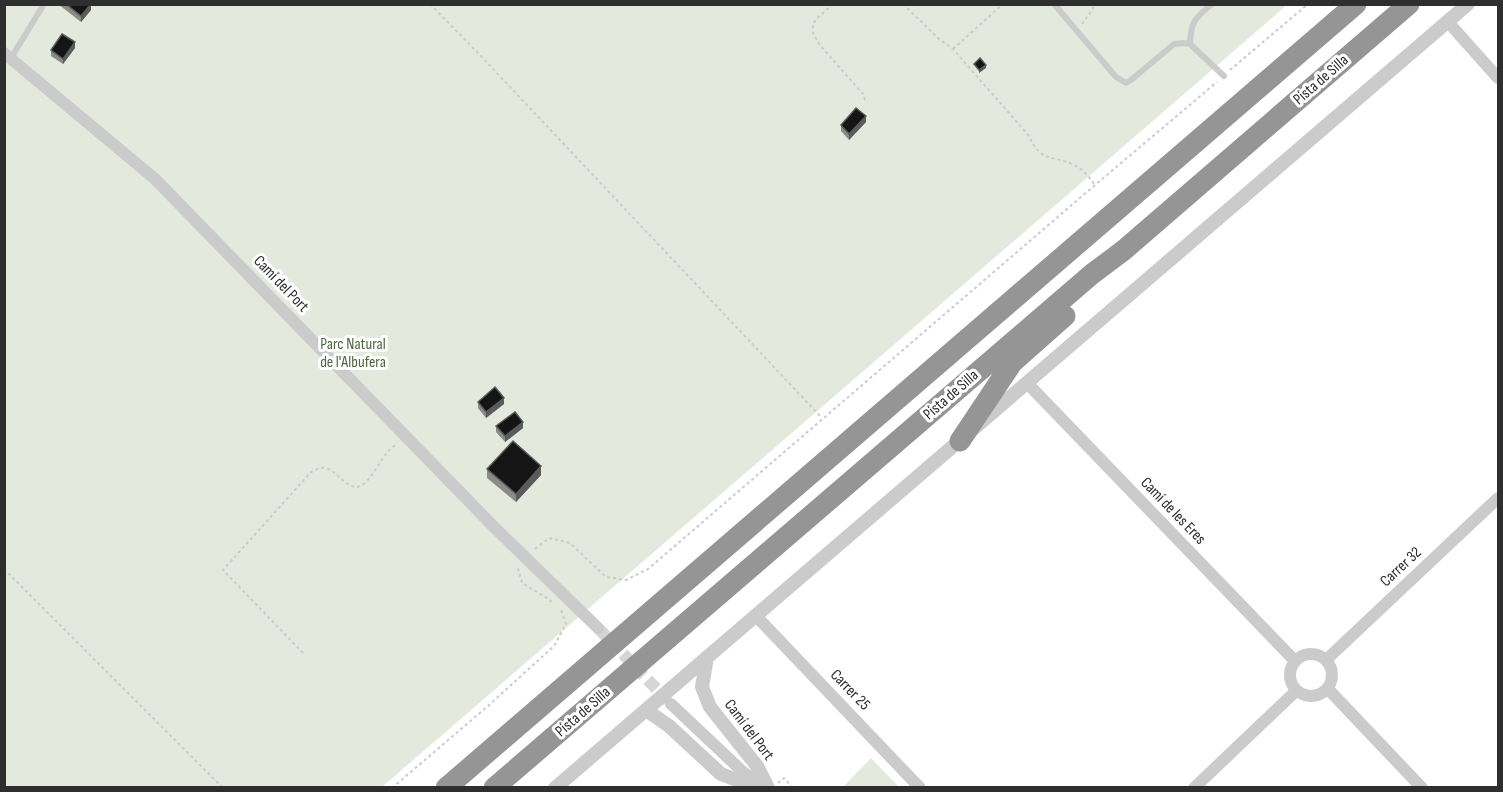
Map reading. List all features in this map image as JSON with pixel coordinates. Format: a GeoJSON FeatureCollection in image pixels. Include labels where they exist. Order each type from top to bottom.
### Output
{"type":"FeatureCollection","features":[{"type":"Feature","properties":{"kind":"highway","name":"Pista de Silla"},"geometry":{"type":"LineString","coordinates":[[446,788],[1356,4]]}},
{"type":"Feature","properties":{"kind":"highway","name":"Pista de Silla"},"geometry":{"type":"LineString","coordinates":[[494,788],[1409,4]]}},
{"type":"Feature","properties":{"kind":"highway"},"geometry":{"type":"LineString","coordinates":[[960,441],[1012,363],[1101,284],[1124,250]]}},
{"type":"Feature","properties":{"kind":"street"},"geometry":{"type":"LineString","coordinates":[[555,788],[1468,4]]}},
{"type":"Feature","properties":{"kind":"street"},"geometry":{"type":"LineString","coordinates":[[1448,22],[1498,78]]}},
{"type":"Feature","properties":{"kind":"street","name":"Camí del Port"},"geometry":{"type":"LineString","coordinates":[[8,55],[155,179],[405,436],[598,628]]}},
{"type":"Feature","properties":{"kind":"street","name":"Camí de les Eres"},"geometry":{"type":"LineString","coordinates":[[1027,383],[1295,661]]}},
{"type":"Feature","properties":{"kind":"street","name":"Carrer 32"},"geometry":{"type":"LineString","coordinates":[[1326,660],[1498,498]]}},
{"type":"Feature","properties":{"kind":"street","name":"Carrer 25"},"geometry":{"type":"LineString","coordinates":[[756,615],[920,788]]}},
{"type":"Feature","properties":{"kind":"street"},"geometry":{"type":"LineString","coordinates":[[1310,654],[1318,655],[1326,660],[1332,669],[1333,676],[1328,689],[1322,694],[1309,697],[1296,691],[1290,678],[1290,671],[1295,661],[1310,654]]}},
{"type":"Feature","properties":{"kind":"street","name":"Camí del Port"},"geometry":{"type":"LineString","coordinates":[[707,657],[702,687],[710,707],[757,766],[766,788]]}},
{"type":"Feature","properties":{"kind":"street"},"geometry":{"type":"LineString","coordinates":[[1328,689],[1422,788]]}},
{"type":"Feature","properties":{"kind":"street"},"geometry":{"type":"LineString","coordinates":[[1194,788],[1296,691]]}},
{"type":"Feature","properties":{"kind":"street","name":"Camí del Port"},"geometry":{"type":"LineString","coordinates":[[671,704],[742,771],[766,788]]}},
{"type":"Feature","properties":{"kind":"street","name":"Camí del Port"},"geometry":{"type":"LineString","coordinates":[[646,710],[669,726],[721,774],[759,788]]}},
{"type":"Feature","properties":{"kind":"lane"},"geometry":{"type":"LineString","coordinates":[[8,55],[44,4]]}},
{"type":"Feature","properties":{"kind":"lane"},"geometry":{"type":"LineString","coordinates":[[1054,4],[1116,77],[1126,83],[1174,44],[1184,43],[1190,44],[1224,76]]}},
{"type":"Feature","properties":{"kind":"lane"},"geometry":{"type":"LineString","coordinates":[[1190,44],[1194,22],[1198,15],[1212,4]]}},
{"type":"Feature","properties":{"kind":"path"},"geometry":{"type":"LineString","coordinates":[[430,4],[823,418]]}},
{"type":"Feature","properties":{"kind":"path"},"geometry":{"type":"LineString","coordinates":[[833,4],[816,18],[813,33],[819,44],[851,79],[865,99]]}},
{"type":"Feature","properties":{"kind":"path"},"geometry":{"type":"LineString","coordinates":[[903,4],[939,39],[953,49],[1029,136],[1039,153],[1076,165],[1095,184]]}},
{"type":"Feature","properties":{"kind":"path"},"geometry":{"type":"LineString","coordinates":[[953,49],[1003,4]]}},
{"type":"Feature","properties":{"kind":"path"},"geometry":{"type":"LineString","coordinates":[[1079,32],[1094,4]]}},
{"type":"Feature","properties":{"kind":"path"},"geometry":{"type":"LineString","coordinates":[[554,604],[522,584],[518,566],[525,557],[549,538],[570,543],[606,577],[626,580],[648,569],[1308,4]]}},
{"type":"Feature","properties":{"kind":"path"},"geometry":{"type":"LineString","coordinates":[[303,653],[223,570],[311,472],[320,468],[328,468],[346,484],[355,487],[362,486],[386,454],[405,436]]}},
{"type":"Feature","properties":{"kind":"path"},"geometry":{"type":"LineString","coordinates":[[4,569],[223,788]]}},
{"type":"Feature","properties":{"kind":"path"},"geometry":{"type":"LineString","coordinates":[[392,788],[554,646],[566,624],[561,610]]}},
{"type":"Feature","properties":{"kind":"path"},"geometry":{"type":"LineString","coordinates":[[774,788],[784,778],[794,788]]}},
{"type":"Feature","properties":{"kind":"green space","name":"Parc Natural de l'Albufera"},"geometry":{"type":"Polygon","coordinates":[[[5,5],[1287,5],[382,787],[5,788],[5,5]]]}},
{"type":"Feature","properties":{"kind":"green space"},"geometry":{"type":"Polygon","coordinates":[[[871,758],[899,787],[843,787],[871,758]]]}},
{"type":"Feature","properties":{"kind":"building"},"geometry":{"type":"Polygon","coordinates":[[[66,4],[91,4],[81,16],[66,4]]]}},
{"type":"Feature","properties":{"kind":"building"},"geometry":{"type":"Polygon","coordinates":[[[62,34],[75,42],[63,59],[51,50],[62,34]]]}},
{"type":"Feature","properties":{"kind":"building"},"geometry":{"type":"Polygon","coordinates":[[[980,58],[986,65],[979,70],[974,64],[980,58]]]}},
{"type":"Feature","properties":{"kind":"building"},"geometry":{"type":"Polygon","coordinates":[[[856,108],[866,116],[849,134],[841,125],[856,108]]]}},
{"type":"Feature","properties":{"kind":"building"},"geometry":{"type":"Polygon","coordinates":[[[495,387],[504,398],[486,412],[478,402],[495,387]]]}},
{"type":"Feature","properties":{"kind":"building"},"geometry":{"type":"Polygon","coordinates":[[[515,412],[523,422],[505,436],[496,426],[515,412]]]}},
{"type":"Feature","properties":{"kind":"building"},"geometry":{"type":"Polygon","coordinates":[[[513,441],[541,466],[516,494],[487,469],[513,441]]]}},
{"type":"Feature","properties":{"kind":"tunnel"},"geometry":{"type":"LineString","coordinates":[[598,628],[668,701]]}}]}
